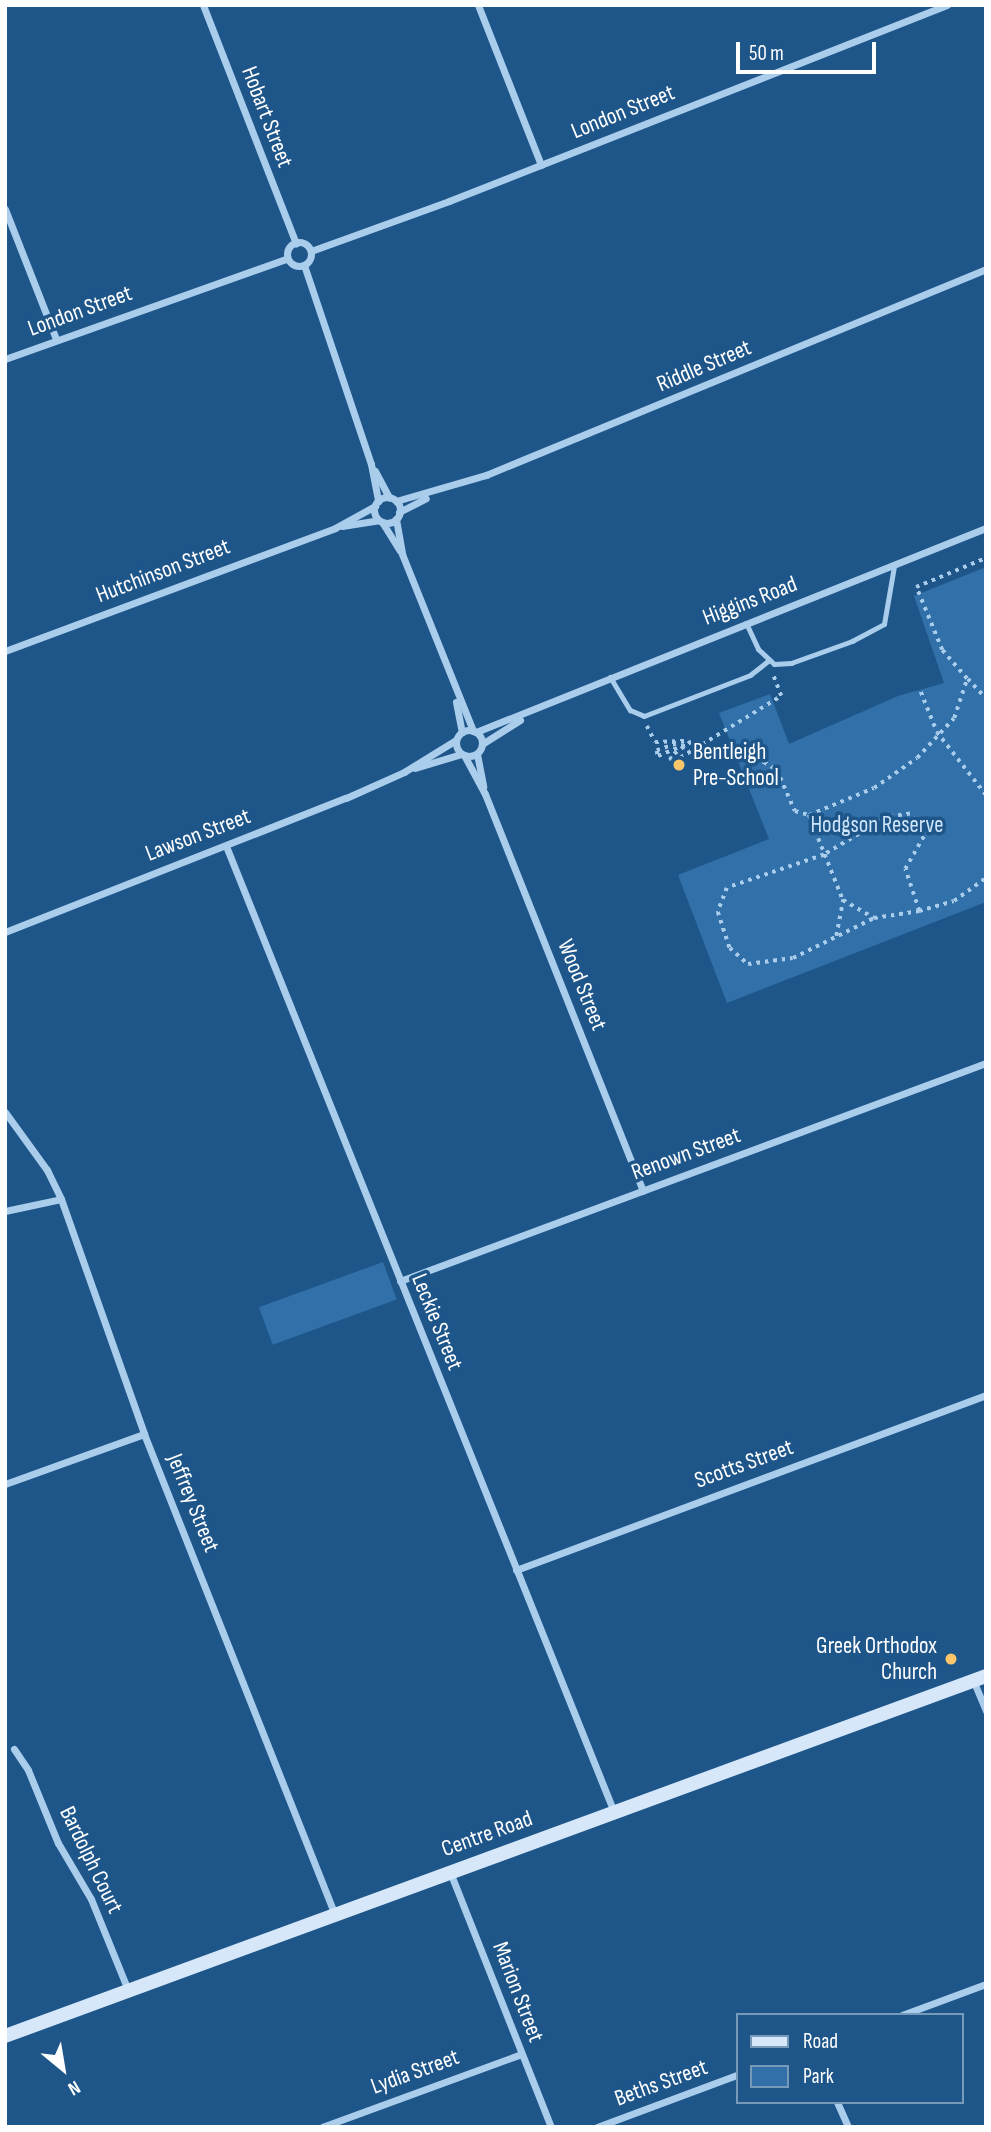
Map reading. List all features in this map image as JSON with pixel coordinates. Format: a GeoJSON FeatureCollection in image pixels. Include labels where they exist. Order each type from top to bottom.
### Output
{"type":"FeatureCollection","features":[{"type":"Feature","properties":{"kind":"main road","name":"Centre Road"},"geometry":{"type":"LineString","coordinates":[[5,2036],[979,1678]]}},
{"type":"Feature","properties":{"kind":"street","name":"Hobart Street"},"geometry":{"type":"LineString","coordinates":[[203,5],[296,243]]}},
{"type":"Feature","properties":{"kind":"street"},"geometry":{"type":"LineString","coordinates":[[478,5],[541,165]]}},
{"type":"Feature","properties":{"kind":"street","name":"London Street"},"geometry":{"type":"LineString","coordinates":[[311,251],[541,165],[947,5]]}},
{"type":"Feature","properties":{"kind":"street"},"geometry":{"type":"LineString","coordinates":[[5,209],[55,339]]}},
{"type":"Feature","properties":{"kind":"street"},"geometry":{"type":"LineString","coordinates":[[304,265],[296,266],[288,258],[296,243],[311,251],[304,265],[371,464],[381,521],[402,554],[454,691],[482,744],[477,754],[463,755],[456,740],[462,732],[454,691]]}},
{"type":"Feature","properties":{"kind":"street","name":"London Street"},"geometry":{"type":"LineString","coordinates":[[5,359],[288,258]]}},
{"type":"Feature","properties":{"kind":"street","name":"Riddle Street"},"geometry":{"type":"LineString","coordinates":[[381,521],[398,516],[436,493],[677,399],[986,269]]}},
{"type":"Feature","properties":{"kind":"street"},"geometry":{"type":"LineString","coordinates":[[371,464],[393,499],[398,516],[402,554]]}},
{"type":"Feature","properties":{"kind":"street","name":"Riddle Street"},"geometry":{"type":"LineString","coordinates":[[376,503],[436,493]]}},
{"type":"Feature","properties":{"kind":"street","name":"Hutchinson Street"},"geometry":{"type":"LineString","coordinates":[[5,651],[335,528],[376,503]]}},
{"type":"Feature","properties":{"kind":"street","name":"Hutchinson Street"},"geometry":{"type":"LineString","coordinates":[[335,528],[381,521]]}},
{"type":"Feature","properties":{"kind":"street","name":"Higgins Road"},"geometry":{"type":"LineString","coordinates":[[475,731],[530,713],[610,677],[986,528]]}},
{"type":"Feature","properties":{"kind":"street","name":"Higgins Road"},"geometry":{"type":"LineString","coordinates":[[482,744],[530,713]]}},
{"type":"Feature","properties":{"kind":"street"},"geometry":{"type":"LineString","coordinates":[[462,732],[475,731]]}},
{"type":"Feature","properties":{"kind":"street","name":"Lawson Street"},"geometry":{"type":"LineString","coordinates":[[404,772],[456,740]]}},
{"type":"Feature","properties":{"kind":"street","name":"Wood Street"},"geometry":{"type":"LineString","coordinates":[[477,754],[485,793]]}},
{"type":"Feature","properties":{"kind":"street","name":"Lawson Street"},"geometry":{"type":"LineString","coordinates":[[5,932],[226,846],[404,772],[463,755]]}},
{"type":"Feature","properties":{"kind":"street","name":"Wood Street"},"geometry":{"type":"LineString","coordinates":[[463,755],[485,793],[643,1191]]}},
{"type":"Feature","properties":{"kind":"street","name":"Leckie Street"},"geometry":{"type":"LineString","coordinates":[[226,846],[614,1812]]}},
{"type":"Feature","properties":{"kind":"street","name":"Renown Street"},"geometry":{"type":"LineString","coordinates":[[400,1281],[986,1063]]}},
{"type":"Feature","properties":{"kind":"street","name":"Jeffrey Street"},"geometry":{"type":"LineString","coordinates":[[5,1112],[47,1170],[61,1199],[144,1434],[335,1914]]}},
{"type":"Feature","properties":{"kind":"street"},"geometry":{"type":"LineString","coordinates":[[5,1211],[61,1199]]}},
{"type":"Feature","properties":{"kind":"street","name":"Scotts Street"},"geometry":{"type":"LineString","coordinates":[[516,1570],[986,1395]]}},
{"type":"Feature","properties":{"kind":"street"},"geometry":{"type":"LineString","coordinates":[[5,1484],[144,1434]]}},
{"type":"Feature","properties":{"kind":"street"},"geometry":{"type":"LineString","coordinates":[[979,1678],[986,1711]]}},
{"type":"Feature","properties":{"kind":"street","name":"Bardolph Court"},"geometry":{"type":"LineString","coordinates":[[14,1749],[63,1853],[92,1899],[128,1991]]}},
{"type":"Feature","properties":{"kind":"street","name":"Marion Street"},"geometry":{"type":"LineString","coordinates":[[450,1872],[551,2127]]}},
{"type":"Feature","properties":{"kind":"street"},"geometry":{"type":"LineString","coordinates":[[907,2013],[986,1984]]}},
{"type":"Feature","properties":{"kind":"street","name":"Lydia Street"},"geometry":{"type":"LineString","coordinates":[[322,2127],[521,2054]]}},
{"type":"Feature","properties":{"kind":"street","name":"Beths Street"},"geometry":{"type":"LineString","coordinates":[[597,2127],[736,2075]]}},
{"type":"Feature","properties":{"kind":"street"},"geometry":{"type":"LineString","coordinates":[[838,2104],[848,2127]]}},
{"type":"Feature","properties":{"kind":"lane"},"geometry":{"type":"LineString","coordinates":[[610,677],[630,710],[642,717],[750,675],[768,661],[791,663],[877,630],[887,617],[894,566]]}},
{"type":"Feature","properties":{"kind":"lane"},"geometry":{"type":"LineString","coordinates":[[746,623],[768,661]]}},
{"type":"Feature","properties":{"kind":"path"},"geometry":{"type":"LineString","coordinates":[[986,558],[916,587],[942,650],[986,698]]}},
{"type":"Feature","properties":{"kind":"path"},"geometry":{"type":"LineString","coordinates":[[642,717],[655,742],[684,741],[657,751],[659,756],[691,742],[670,757],[673,762],[781,696],[768,661]]}},
{"type":"Feature","properties":{"kind":"path"},"geometry":{"type":"LineString","coordinates":[[696,748],[764,762],[776,770],[795,811],[809,815],[874,788],[917,758],[937,732],[954,718],[967,679]]}},
{"type":"Feature","properties":{"kind":"path"},"geometry":{"type":"LineString","coordinates":[[922,692],[937,732],[986,795]]}},
{"type":"Feature","properties":{"kind":"path"},"geometry":{"type":"LineString","coordinates":[[919,911],[905,869],[925,834],[910,814],[888,817],[824,855],[727,888],[718,912],[730,948],[748,964],[793,958],[874,919],[919,911],[954,901],[986,877]]}},
{"type":"Feature","properties":{"kind":"path"},"geometry":{"type":"LineString","coordinates":[[809,815],[843,900],[836,936]]}},
{"type":"Feature","properties":{"kind":"path"},"geometry":{"type":"LineString","coordinates":[[843,900],[874,919]]}},
{"type":"Feature","properties":{"kind":"green space","name":"Hodgson Reserve"},"geometry":{"type":"Polygon","coordinates":[[[986,567],[986,902],[727,1003],[678,875],[769,839],[719,713],[770,694],[789,744],[898,696],[944,683],[914,596],[986,567]]]}},
{"type":"Feature","properties":{"kind":"green space"},"geometry":{"type":"Polygon","coordinates":[[[383,1262],[397,1300],[273,1345],[259,1307],[383,1262]]]}},
{"type":"Feature","properties":{"kind":"place","name":"Bentleigh Pre-School"},"geometry":{"type":"Point","coordinates":[679,765]}},
{"type":"Feature","properties":{"kind":"place","name":"Greek Orthodox Church"},"geometry":{"type":"Point","coordinates":[951,1659]}}]}
